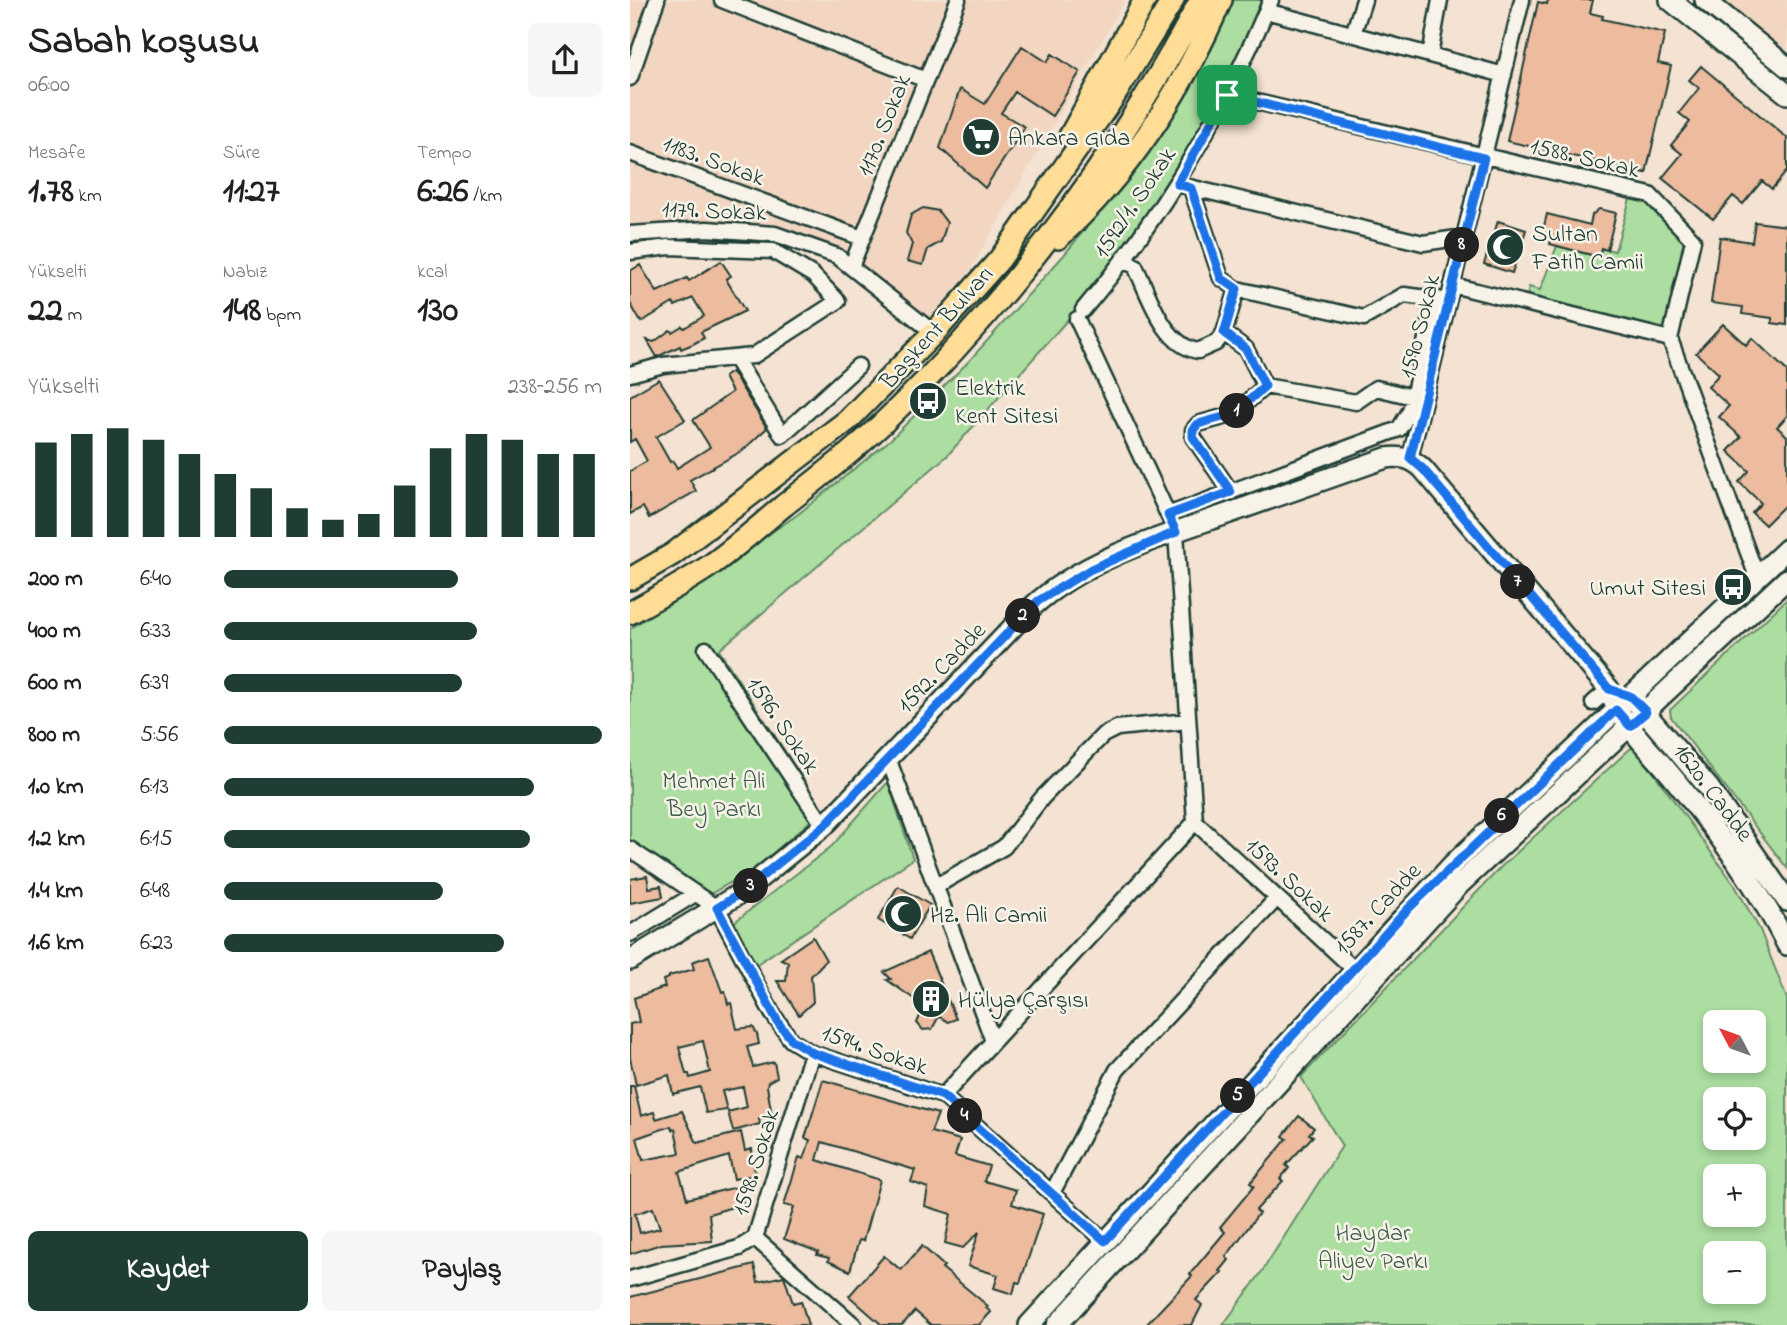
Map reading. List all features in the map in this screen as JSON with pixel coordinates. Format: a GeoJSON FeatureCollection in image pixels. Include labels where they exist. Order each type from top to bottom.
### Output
{"type":"FeatureCollection","features":[{"type":"Feature","properties":{"kind":"main road"},"geometry":{"type":"LineString","coordinates":[[1000,259],[1048,172],[1091,103],[1145,0]]}},
{"type":"Feature","properties":{"kind":"main road","name":"Başkent Bulvarı"},"geometry":{"type":"LineString","coordinates":[[630,579],[673,554],[848,420],[934,333],[1000,259],[1113,98],[1173,0]]}},
{"type":"Feature","properties":{"kind":"main road","name":"Başkent Bulvarı"},"geometry":{"type":"LineString","coordinates":[[630,613],[708,567],[848,454],[883,423],[951,354],[1021,273],[1136,115],[1201,0]]}},
{"type":"Feature","properties":{"kind":"main road"},"geometry":{"type":"LineString","coordinates":[[1021,273],[1084,215],[1140,147],[1179,87],[1221,0]]}},
{"type":"Feature","properties":{"kind":"main road"},"geometry":{"type":"LineString","coordinates":[[1670,0],[1787,94]]}},
{"type":"Feature","properties":{"kind":"main road"},"geometry":{"type":"LineString","coordinates":[[1705,0],[1787,67]]}},
{"type":"Feature","properties":{"kind":"main road","name":"1592. Cadde"},"geometry":{"type":"LineString","coordinates":[[630,960],[744,891],[824,826],[1044,596],[1172,523],[1386,458],[1410,458]]}},
{"type":"Feature","properties":{"kind":"main road"},"geometry":{"type":"LineString","coordinates":[[1410,458],[1423,469],[1623,703]]}},
{"type":"Feature","properties":{"kind":"main road","name":"1587. Cadde"},"geometry":{"type":"LineString","coordinates":[[1029,1325],[1452,865],[1787,550]]}},
{"type":"Feature","properties":{"kind":"main road","name":"1587. Cadde"},"geometry":{"type":"LineString","coordinates":[[1057,1325],[1421,925],[1485,860],[1787,579]]}},
{"type":"Feature","properties":{"kind":"main road","name":"1620. Cadde"},"geometry":{"type":"LineString","coordinates":[[1623,703],[1646,712],[1709,788],[1787,901]]}},
{"type":"Feature","properties":{"kind":"main road","name":"1620. Cadde"},"geometry":{"type":"LineString","coordinates":[[1623,703],[1630,726],[1690,798],[1755,887],[1787,946]]}},
{"type":"Feature","properties":{"kind":"street"},"geometry":{"type":"LineString","coordinates":[[630,78],[657,0]]}},
{"type":"Feature","properties":{"kind":"street"},"geometry":{"type":"LineString","coordinates":[[722,0],[926,80]]}},
{"type":"Feature","properties":{"kind":"street","name":"1170. Sokak"},"geometry":{"type":"LineString","coordinates":[[851,267],[958,0]]}},
{"type":"Feature","properties":{"kind":"street"},"geometry":{"type":"LineString","coordinates":[[1353,34],[1364,0]]}},
{"type":"Feature","properties":{"kind":"street"},"geometry":{"type":"LineString","coordinates":[[1430,55],[1440,0]]}},
{"type":"Feature","properties":{"kind":"street","name":"1590 Sokak"},"geometry":{"type":"LineString","coordinates":[[1410,458],[1442,299],[1452,285],[1522,0]]}},
{"type":"Feature","properties":{"kind":"street"},"geometry":{"type":"LineString","coordinates":[[1269,6],[1353,34],[1504,75]]}},
{"type":"Feature","properties":{"kind":"street","name":"1592/1. Sokak"},"geometry":{"type":"LineString","coordinates":[[1172,523],[1080,314],[1184,186],[1269,6]]}},
{"type":"Feature","properties":{"kind":"street","name":"1588. Sokak"},"geometry":{"type":"LineString","coordinates":[[1227,95],[1484,158],[1650,195],[1693,240],[1670,339]]}},
{"type":"Feature","properties":{"kind":"street","name":"1183. Sokak"},"geometry":{"type":"LineString","coordinates":[[630,153],[862,239]]}},
{"type":"Feature","properties":{"kind":"street"},"geometry":{"type":"LineString","coordinates":[[1184,186],[1423,243],[1464,237]]}},
{"type":"Feature","properties":{"kind":"street"},"geometry":{"type":"LineString","coordinates":[[943,1096],[1195,821],[1172,523],[1231,492],[1393,434],[1407,418],[1442,299],[1404,295],[1364,318],[1237,289],[1221,278],[1184,186]]}},
{"type":"Feature","properties":{"kind":"street","name":"1179. Sokak"},"geometry":{"type":"LineString","coordinates":[[633,232],[707,229],[775,234],[837,256],[934,333]]}},
{"type":"Feature","properties":{"kind":"street"},"geometry":{"type":"LineString","coordinates":[[630,252],[669,247],[774,251],[813,275],[838,301],[753,356],[663,365],[630,374]]}},
{"type":"Feature","properties":{"kind":"street"},"geometry":{"type":"LineString","coordinates":[[1125,261],[1135,266],[1169,332],[1180,345],[1198,352],[1216,343],[1224,333],[1237,289]]}},
{"type":"Feature","properties":{"kind":"street"},"geometry":{"type":"LineString","coordinates":[[1452,285],[1670,339],[1757,577]]}},
{"type":"Feature","properties":{"kind":"street"},"geometry":{"type":"LineString","coordinates":[[1224,333],[1246,349],[1265,386]]}},
{"type":"Feature","properties":{"kind":"street"},"geometry":{"type":"LineString","coordinates":[[735,358],[782,435],[858,366]]}},
{"type":"Feature","properties":{"kind":"street"},"geometry":{"type":"LineString","coordinates":[[1265,386],[1356,402],[1376,388],[1413,397]]}},
{"type":"Feature","properties":{"kind":"street"},"geometry":{"type":"LineString","coordinates":[[1231,492],[1193,437],[1193,430],[1198,424],[1234,414],[1265,386]]}},
{"type":"Feature","properties":{"kind":"street","name":"1596. Sokak"},"geometry":{"type":"LineString","coordinates":[[706,649],[824,826]]}},
{"type":"Feature","properties":{"kind":"street"},"geometry":{"type":"LineString","coordinates":[[1593,703],[1609,689]]}},
{"type":"Feature","properties":{"kind":"street"},"geometry":{"type":"LineString","coordinates":[[936,886],[1004,847],[1042,797],[1102,735],[1117,728],[1188,721]]}},
{"type":"Feature","properties":{"kind":"street"},"geometry":{"type":"LineString","coordinates":[[888,758],[993,1041]]}},
{"type":"Feature","properties":{"kind":"street","name":"1593. Sokak"},"geometry":{"type":"LineString","coordinates":[[1195,821],[1354,969]]}},
{"type":"Feature","properties":{"kind":"street","name":"1594. Sokak"},"geometry":{"type":"LineString","coordinates":[[630,849],[717,908],[779,1024],[792,1040],[813,1053],[943,1096],[1105,1241]]}},
{"type":"Feature","properties":{"kind":"street"},"geometry":{"type":"LineString","coordinates":[[630,934],[695,894]]}},
{"type":"Feature","properties":{"kind":"street"},"geometry":{"type":"LineString","coordinates":[[1052,1193],[1117,1070],[1277,898]]}},
{"type":"Feature","properties":{"kind":"street","name":"1598. Sokak"},"geometry":{"type":"LineString","coordinates":[[630,1279],[739,1248],[755,1238],[813,1053]]}},
{"type":"Feature","properties":{"kind":"street"},"geometry":{"type":"LineString","coordinates":[[755,1238],[854,1325]]}},
{"type":"Feature","properties":{"kind":"shaded area"},"geometry":{"type":"Polygon","coordinates":[[[630,0],[1125,0],[934,333],[851,267],[775,234],[630,235],[630,0]]]}},
{"type":"Feature","properties":{"kind":"shaded area"},"geometry":{"type":"Polygon","coordinates":[[[1713,0],[1787,0],[1787,60],[1713,0]]]}},
{"type":"Feature","properties":{"kind":"green space","name":"Mehmet Ali Bey Parkı"},"geometry":{"type":"Polygon","coordinates":[[[1232,0],[1264,0],[1236,65],[1170,185],[1119,258],[947,456],[719,650],[823,810],[756,868],[696,902],[630,859],[630,629],[797,515],[890,440],[969,361],[1064,255],[1158,139],[1206,60],[1232,0]]]}},
{"type":"Feature","properties":{"kind":"green space"},"geometry":{"type":"Polygon","coordinates":[[[1630,199],[1654,204],[1690,242],[1669,332],[1527,296],[1529,287],[1540,290],[1557,246],[1599,257],[1601,248],[1615,251],[1630,199]]]}},
{"type":"Feature","properties":{"kind":"green space"},"geometry":{"type":"Polygon","coordinates":[[[1787,599],[1787,868],[1671,717],[1670,710],[1787,599]]]}},
{"type":"Feature","properties":{"kind":"green space","name":"Haydar Aliyev Parkı"},"geometry":{"type":"Polygon","coordinates":[[[1631,748],[1638,751],[1734,884],[1760,930],[1787,999],[1787,1325],[1223,1325],[1261,1273],[1342,1146],[1301,1077],[1501,867],[1631,748]]]}},
{"type":"Feature","properties":{"kind":"green space"},"geometry":{"type":"Polygon","coordinates":[[[888,782],[913,859],[754,966],[732,924],[832,846],[888,782]]]}},
{"type":"Feature","properties":{"kind":"building"},"geometry":{"type":"Polygon","coordinates":[[[1548,0],[1593,0],[1590,13],[1603,16],[1602,19],[1665,33],[1658,63],[1671,66],[1646,173],[1507,141],[1538,2],[1547,4],[1548,0]]]}},
{"type":"Feature","properties":{"kind":"building"},"geometry":{"type":"Polygon","coordinates":[[[1022,46],[1047,62],[1052,54],[1080,72],[1052,116],[1015,92],[1001,113],[1025,127],[985,188],[940,148],[960,89],[985,104],[1022,46]]]}},
{"type":"Feature","properties":{"kind":"building"},"geometry":{"type":"Polygon","coordinates":[[[1701,66],[1787,138],[1787,171],[1772,189],[1762,181],[1743,204],[1733,196],[1713,219],[1662,178],[1682,154],[1671,145],[1690,122],[1679,113],[1699,88],[1689,80],[1701,66]]]}},
{"type":"Feature","properties":{"kind":"building"},"geometry":{"type":"Polygon","coordinates":[[[923,208],[938,211],[947,223],[941,242],[928,249],[923,265],[907,261],[912,244],[906,233],[911,215],[923,208]]]}},
{"type":"Feature","properties":{"kind":"building"},"geometry":{"type":"Polygon","coordinates":[[[1599,209],[1616,213],[1607,250],[1601,248],[1599,257],[1550,244],[1552,237],[1542,234],[1547,214],[1590,225],[1592,215],[1599,209]]]}},
{"type":"Feature","properties":{"kind":"building","name":"Sultan Fatih Camii"},"geometry":{"type":"Polygon","coordinates":[[[1498,221],[1526,230],[1512,273],[1484,264],[1498,221]]]}},
{"type":"Feature","properties":{"kind":"building"},"geometry":{"type":"Polygon","coordinates":[[[1755,222],[1787,226],[1787,325],[1772,323],[1772,318],[1742,314],[1743,307],[1711,303],[1720,237],[1752,242],[1755,222]]]}},
{"type":"Feature","properties":{"kind":"building"},"geometry":{"type":"Polygon","coordinates":[[[721,261],[731,276],[726,279],[745,311],[701,332],[704,338],[693,344],[681,349],[680,346],[657,357],[647,340],[654,342],[670,330],[672,332],[682,326],[684,328],[704,316],[693,298],[675,306],[673,303],[641,322],[630,303],[630,271],[640,265],[657,292],[687,278],[689,281],[721,261]]]}},
{"type":"Feature","properties":{"kind":"building"},"geometry":{"type":"Polygon","coordinates":[[[1723,324],[1746,345],[1752,338],[1787,371],[1787,416],[1777,427],[1787,436],[1787,503],[1765,525],[1752,513],[1761,503],[1739,482],[1749,471],[1728,451],[1741,437],[1719,417],[1729,406],[1708,387],[1719,374],[1696,353],[1723,324]]]}},
{"type":"Feature","properties":{"kind":"building"},"geometry":{"type":"Polygon","coordinates":[[[732,372],[767,428],[742,451],[690,480],[696,491],[649,518],[643,507],[630,514],[630,471],[647,461],[635,439],[630,442],[630,396],[659,379],[685,420],[656,437],[670,462],[673,461],[677,468],[710,447],[693,420],[732,392],[724,377],[732,372]]]}},
{"type":"Feature","properties":{"kind":"building"},"geometry":{"type":"Polygon","coordinates":[[[647,876],[649,888],[661,886],[663,897],[630,903],[630,879],[647,876]]]}},
{"type":"Feature","properties":{"kind":"building","name":"Hz. Ali Camii"},"geometry":{"type":"Polygon","coordinates":[[[898,886],[930,905],[910,939],[878,920],[898,886]]]}},
{"type":"Feature","properties":{"kind":"building"},"geometry":{"type":"Polygon","coordinates":[[[813,937],[826,960],[811,976],[813,1002],[799,1015],[777,981],[786,981],[788,962],[781,959],[813,937]]]}},
{"type":"Feature","properties":{"kind":"building","name":"Hülya Çarşısı"},"geometry":{"type":"Polygon","coordinates":[[[928,952],[956,1019],[948,1022],[939,1016],[932,1029],[923,1030],[917,1023],[924,1006],[887,980],[891,979],[884,972],[928,952]]]}},
{"type":"Feature","properties":{"kind":"building"},"geometry":{"type":"Polygon","coordinates":[[[709,956],[722,992],[725,991],[728,1004],[731,1003],[737,1029],[753,1027],[759,1044],[747,1047],[753,1067],[774,1062],[777,1077],[768,1082],[767,1086],[772,1116],[759,1119],[760,1124],[733,1131],[728,1112],[747,1107],[743,1087],[722,1091],[727,1110],[706,1113],[700,1087],[673,1094],[669,1075],[636,1085],[630,1058],[630,1024],[639,1022],[634,998],[665,987],[663,980],[669,976],[694,969],[692,962],[709,956]],[[703,1041],[679,1047],[686,1074],[689,1074],[690,1078],[710,1072],[703,1041]]]}},
{"type":"Feature","properties":{"kind":"building"},"geometry":{"type":"Polygon","coordinates":[[[823,1080],[938,1114],[931,1132],[960,1140],[955,1156],[989,1166],[984,1181],[1016,1190],[1012,1204],[1043,1214],[1020,1283],[1016,1282],[1013,1294],[994,1288],[998,1275],[968,1266],[979,1232],[963,1248],[945,1243],[951,1214],[925,1206],[928,1188],[911,1182],[915,1170],[822,1142],[817,1160],[880,1180],[863,1241],[859,1240],[850,1271],[828,1261],[829,1258],[817,1255],[818,1252],[784,1239],[794,1207],[784,1205],[799,1157],[804,1159],[810,1140],[805,1138],[823,1080]]]}},
{"type":"Feature","properties":{"kind":"building"},"geometry":{"type":"Polygon","coordinates":[[[630,1086],[634,1086],[641,1116],[654,1112],[656,1119],[682,1111],[697,1143],[741,1132],[745,1151],[752,1149],[755,1175],[734,1179],[729,1156],[679,1172],[687,1199],[741,1186],[743,1204],[709,1214],[712,1241],[661,1244],[630,1254],[630,1086]],[[671,1126],[637,1138],[643,1160],[680,1153],[675,1129],[672,1130],[671,1126]],[[653,1208],[635,1214],[640,1233],[660,1228],[653,1208]]]}},
{"type":"Feature","properties":{"kind":"building"},"geometry":{"type":"Polygon","coordinates":[[[1299,1116],[1314,1128],[1309,1134],[1313,1136],[1286,1165],[1289,1168],[1280,1179],[1283,1181],[1256,1210],[1259,1213],[1226,1257],[1229,1260],[1220,1271],[1222,1272],[1196,1300],[1202,1305],[1192,1325],[1146,1325],[1192,1276],[1190,1274],[1225,1232],[1220,1227],[1254,1186],[1250,1183],[1287,1139],[1283,1136],[1299,1116]]]}},
{"type":"Feature","properties":{"kind":"building"},"geometry":{"type":"Polygon","coordinates":[[[922,1246],[944,1266],[942,1268],[988,1306],[986,1308],[991,1312],[979,1325],[931,1325],[915,1311],[902,1325],[882,1325],[849,1296],[884,1256],[901,1270],[922,1246]]]}},
{"type":"Feature","properties":{"kind":"building"},"geometry":{"type":"Polygon","coordinates":[[[754,1265],[758,1282],[784,1276],[793,1303],[801,1301],[808,1325],[630,1325],[630,1297],[754,1265]]]}},
{"type":"Feature","properties":{"kind":"place","name":"Ankara Gıda"},"geometry":{"type":"Point","coordinates":[981,137]}},
{"type":"Feature","properties":{"kind":"place","name":"Sultan Fatih Camii"},"geometry":{"type":"Point","coordinates":[1505,247]}},
{"type":"Feature","properties":{"kind":"place","name":"Elektrik Kent Sitesi"},"geometry":{"type":"Point","coordinates":[928,401]}},
{"type":"Feature","properties":{"kind":"place","name":"Umut Sitesi"},"geometry":{"type":"Point","coordinates":[1733,587]}},
{"type":"Feature","properties":{"kind":"place","name":"Hz. Ali Camii"},"geometry":{"type":"Point","coordinates":[903,914]}},
{"type":"Feature","properties":{"kind":"place","name":"Hülya Çarşısı"},"geometry":{"type":"Point","coordinates":[931,999]}},
{"type":"Feature","properties":{"kind":"route"},"geometry":{"type":"LineString","coordinates":[[1227,95],[1484,158],[1410,458],[1423,469],[1609,689],[1630,696],[1646,712],[1630,726],[1616,710],[1497,820],[1408,909],[1105,1241],[943,1096],[813,1053],[792,1040],[779,1024],[717,908],[744,891],[824,826],[1038,601],[1091,569],[1176,532],[1168,515],[1231,492],[1193,437],[1193,430],[1198,424],[1234,414],[1265,386],[1246,349],[1224,333],[1237,289],[1221,278],[1191,188],[1177,184],[1227,95]]}}]}
